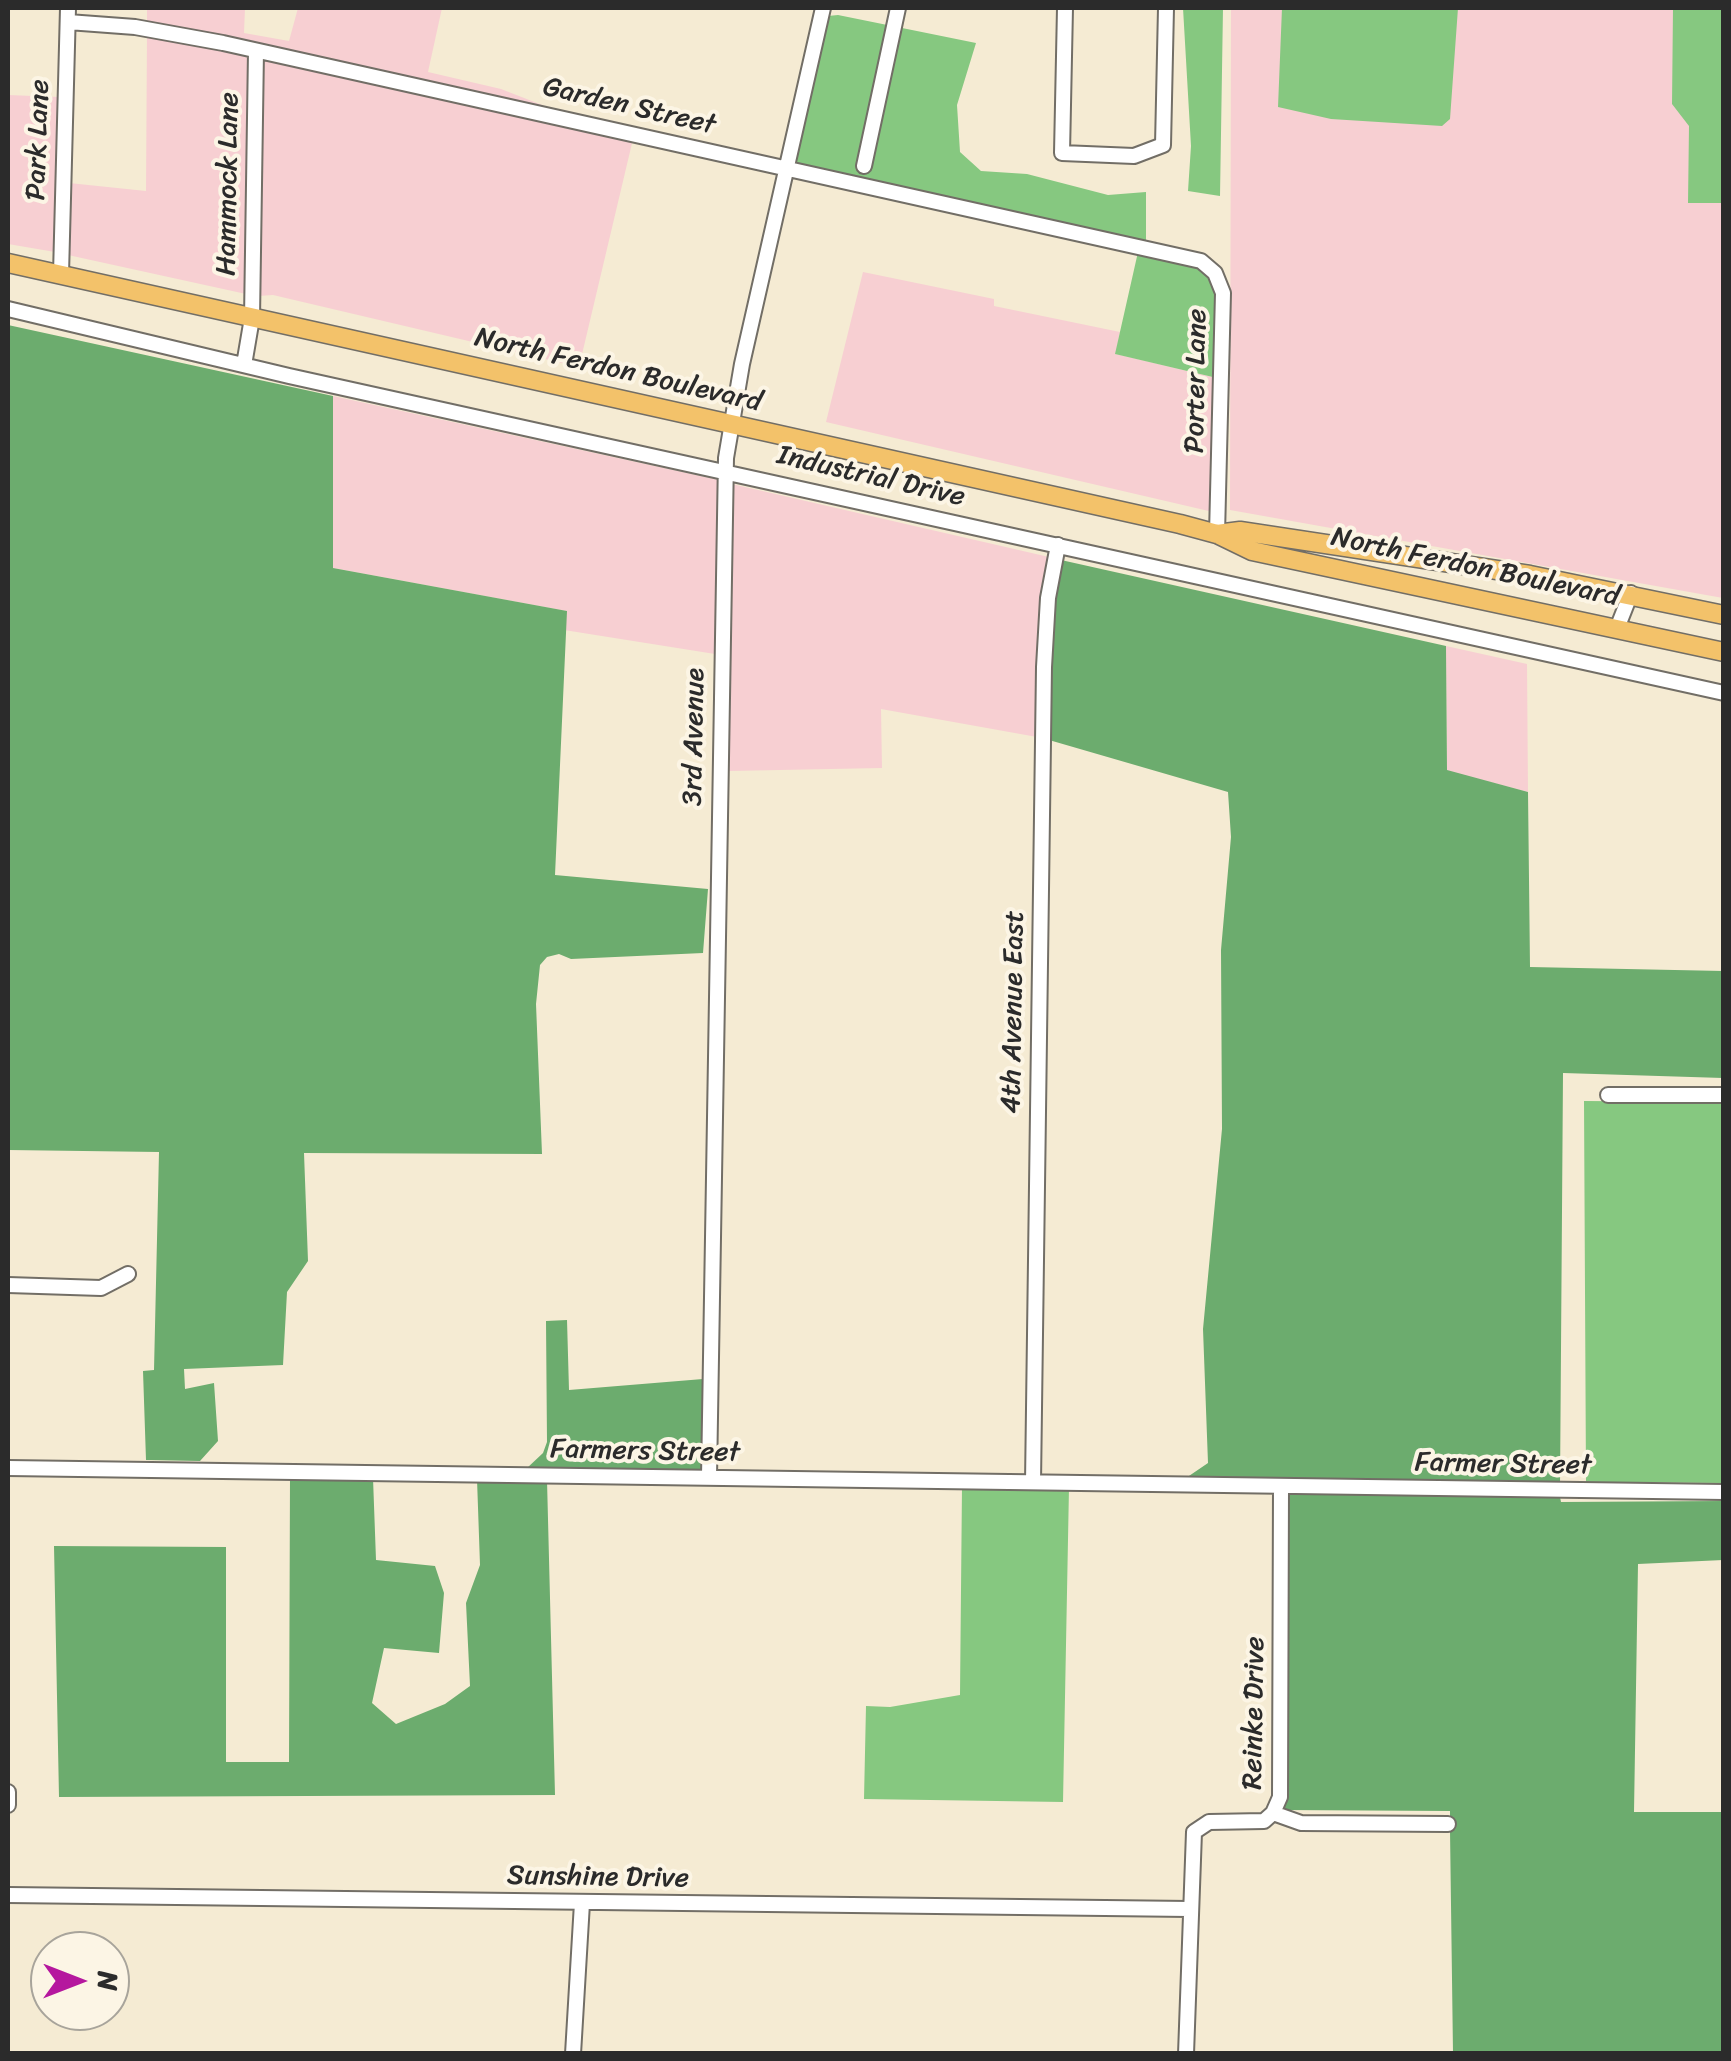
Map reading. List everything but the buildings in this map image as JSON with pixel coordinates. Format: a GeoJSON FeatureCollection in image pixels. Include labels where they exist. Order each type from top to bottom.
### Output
{"type":"FeatureCollection","features":[{"type":"Feature","properties":{"kind":"main road","name":"North Ferdon Boulevard"},"geometry":{"type":"LineString","coordinates":[[8,263],[1217,534],[1252,551],[1618,626],[1724,652]]}},
{"type":"Feature","properties":{"kind":"main road","name":"North Ferdon Boulevard"},"geometry":{"type":"LineString","coordinates":[[1217,534],[1240,531],[1632,593],[1724,615]]}},
{"type":"Feature","properties":{"kind":"street","name":"3rd Avenue"},"geometry":{"type":"LineString","coordinates":[[709,1477],[726,469],[731,424],[823,8]]}},
{"type":"Feature","properties":{"kind":"street"},"geometry":{"type":"LineString","coordinates":[[864,166],[898,8]]}},
{"type":"Feature","properties":{"kind":"street"},"geometry":{"type":"LineString","coordinates":[[1065,8],[1062,153],[1134,156],[1163,145],[1166,8]]}},
{"type":"Feature","properties":{"kind":"street","name":"Garden Street"},"geometry":{"type":"LineString","coordinates":[[66,12],[1177,255]]}},
{"type":"Feature","properties":{"kind":"street","name":"Park Lane"},"geometry":{"type":"LineString","coordinates":[[61,274],[66,12]]}},
{"type":"Feature","properties":{"kind":"street","name":"Hammock Lane"},"geometry":{"type":"LineString","coordinates":[[244,365],[252,318],[256,51]]}},
{"type":"Feature","properties":{"kind":"street","name":"Porter Lane"},"geometry":{"type":"LineString","coordinates":[[1177,255],[1210,268],[1223,292],[1217,534]]}},
{"type":"Feature","properties":{"kind":"street","name":"Industrial Drive"},"geometry":{"type":"LineString","coordinates":[[8,309],[244,365],[1724,693]]}},
{"type":"Feature","properties":{"kind":"street","name":"4th Avenue East"},"geometry":{"type":"LineString","coordinates":[[1033,1482],[1044,685],[1048,598],[1058,545]]}},
{"type":"Feature","properties":{"kind":"street"},"geometry":{"type":"LineString","coordinates":[[1618,626],[1632,593]]}},
{"type":"Feature","properties":{"kind":"street"},"geometry":{"type":"LineString","coordinates":[[1608,1096],[1724,1095]]}},
{"type":"Feature","properties":{"kind":"street"},"geometry":{"type":"LineString","coordinates":[[8,1285],[100,1288],[128,1274]]}},
{"type":"Feature","properties":{"kind":"street","name":"Farmers Street"},"geometry":{"type":"LineString","coordinates":[[8,1468],[1281,1487]]}},
{"type":"Feature","properties":{"kind":"street","name":"Farmer Street"},"geometry":{"type":"LineString","coordinates":[[1281,1487],[1724,1492]]}},
{"type":"Feature","properties":{"kind":"street","name":"Reinke Drive"},"geometry":{"type":"LineString","coordinates":[[1186,2054],[1194,1832],[1209,1822],[1256,1822],[1274,1813],[1280,1797],[1281,1487]]}},
{"type":"Feature","properties":{"kind":"street"},"geometry":{"type":"LineString","coordinates":[[8,1792],[8,1805]]}},
{"type":"Feature","properties":{"kind":"street"},"geometry":{"type":"LineString","coordinates":[[1274,1813],[1301,1823],[1448,1824]]}},
{"type":"Feature","properties":{"kind":"street","name":"Sunshine Drive"},"geometry":{"type":"LineString","coordinates":[[8,1895],[1189,1909]]}},
{"type":"Feature","properties":{"kind":"street"},"geometry":{"type":"LineString","coordinates":[[573,2054],[582,1903]]}},
{"type":"Feature","properties":{"kind":"shaded area"},"geometry":{"type":"Polygon","coordinates":[[[147,8],[245,8],[244,33],[289,41],[298,8],[442,8],[428,72],[501,89],[560,112],[147,23],[147,8]]]}},
{"type":"Feature","properties":{"kind":"shaded area"},"geometry":{"type":"Polygon","coordinates":[[[1231,8],[1723,8],[1723,598],[1230,510],[1231,8]]]}},
{"type":"Feature","properties":{"kind":"shaded area"},"geometry":{"type":"Polygon","coordinates":[[[147,34],[250,55],[246,294],[68,255],[69,183],[146,191],[147,34]]]}},
{"type":"Feature","properties":{"kind":"shaded area"},"geometry":{"type":"Polygon","coordinates":[[[262,58],[633,139],[579,367],[273,295],[258,296],[262,58]]]}},
{"type":"Feature","properties":{"kind":"shaded area"},"geometry":{"type":"Polygon","coordinates":[[[8,95],[59,97],[55,252],[8,244],[8,95]]]}},
{"type":"Feature","properties":{"kind":"shaded area"},"geometry":{"type":"Polygon","coordinates":[[[863,272],[994,299],[994,306],[1120,332],[1116,354],[1217,378],[1213,512],[826,422],[863,272]]]}},
{"type":"Feature","properties":{"kind":"shaded area"},"geometry":{"type":"Polygon","coordinates":[[[333,396],[719,480],[715,654],[564,630],[566,611],[333,568],[333,396]]]}},
{"type":"Feature","properties":{"kind":"shaded area"},"geometry":{"type":"Polygon","coordinates":[[[732,484],[1049,557],[1040,602],[1037,737],[881,709],[882,768],[729,771],[732,484]]]}},
{"type":"Feature","properties":{"kind":"shaded area"},"geometry":{"type":"Polygon","coordinates":[[[1446,646],[1527,664],[1528,792],[1447,771],[1446,646]]]}},
{"type":"Feature","properties":{"kind":"green space"},"geometry":{"type":"Polygon","coordinates":[[[1183,8],[1223,8],[1220,196],[1188,191],[1191,146],[1183,8]]]}},
{"type":"Feature","properties":{"kind":"green space"},"geometry":{"type":"Polygon","coordinates":[[[1282,8],[1458,8],[1450,119],[1442,126],[1331,119],[1278,107],[1282,8]]]}},
{"type":"Feature","properties":{"kind":"green space"},"geometry":{"type":"Polygon","coordinates":[[[1673,8],[1723,8],[1723,203],[1688,203],[1689,126],[1672,104],[1673,8]]]}},
{"type":"Feature","properties":{"kind":"green space"},"geometry":{"type":"Polygon","coordinates":[[[828,16],[976,43],[957,105],[960,152],[981,171],[1027,174],[1108,195],[1146,192],[1146,243],[794,164],[828,16]]]}},
{"type":"Feature","properties":{"kind":"green space"},"geometry":{"type":"Polygon","coordinates":[[[1138,252],[1198,266],[1209,275],[1217,294],[1217,378],[1115,354],[1138,252]]]}},
{"type":"Feature","properties":{"kind":"green space"},"geometry":{"type":"Polygon","coordinates":[[[8,325],[333,396],[333,568],[567,611],[555,875],[708,889],[703,953],[571,959],[559,954],[547,957],[540,965],[536,1004],[542,1154],[304,1153],[308,1261],[287,1292],[283,1365],[184,1369],[185,1389],[214,1383],[218,1441],[200,1461],[146,1460],[143,1371],[154,1370],[159,1152],[8,1150],[8,325]]]}},
{"type":"Feature","properties":{"kind":"green space"},"geometry":{"type":"Polygon","coordinates":[[[1061,560],[1446,646],[1447,770],[1528,792],[1530,967],[1723,971],[1723,1078],[1563,1073],[1560,1486],[1186,1478],[1208,1463],[1203,1329],[1222,1129],[1221,950],[1231,837],[1228,792],[1049,740],[1052,622],[1061,560]]]}},
{"type":"Feature","properties":{"kind":"green space"},"geometry":{"type":"Polygon","coordinates":[[[1584,1101],[1723,1102],[1723,1483],[1586,1482],[1584,1101]]]}},
{"type":"Feature","properties":{"kind":"green space"},"geometry":{"type":"Polygon","coordinates":[[[567,1320],[569,1390],[703,1379],[703,1472],[526,1469],[543,1453],[547,1442],[546,1321],[567,1320]]]}},
{"type":"Feature","properties":{"kind":"green space"},"geometry":{"type":"Polygon","coordinates":[[[290,1477],[373,1478],[376,1560],[435,1566],[444,1593],[439,1653],[384,1648],[372,1703],[396,1724],[445,1704],[470,1686],[466,1603],[480,1565],[477,1479],[547,1480],[555,1795],[59,1797],[54,1546],[226,1547],[226,1762],[289,1762],[290,1477]]]}},
{"type":"Feature","properties":{"kind":"green space"},"geometry":{"type":"Polygon","coordinates":[[[962,1486],[1069,1487],[1063,1802],[864,1799],[866,1706],[890,1707],[960,1695],[962,1486]]]}},
{"type":"Feature","properties":{"kind":"green space"},"geometry":{"type":"Polygon","coordinates":[[[1288,1492],[1560,1497],[1561,1502],[1723,1501],[1723,1560],[1638,1564],[1634,1812],[1723,1812],[1723,2053],[1453,2053],[1450,1830],[1454,1829],[1454,1819],[1450,1819],[1450,1811],[1282,1810],[1288,1492]]]}}]}
